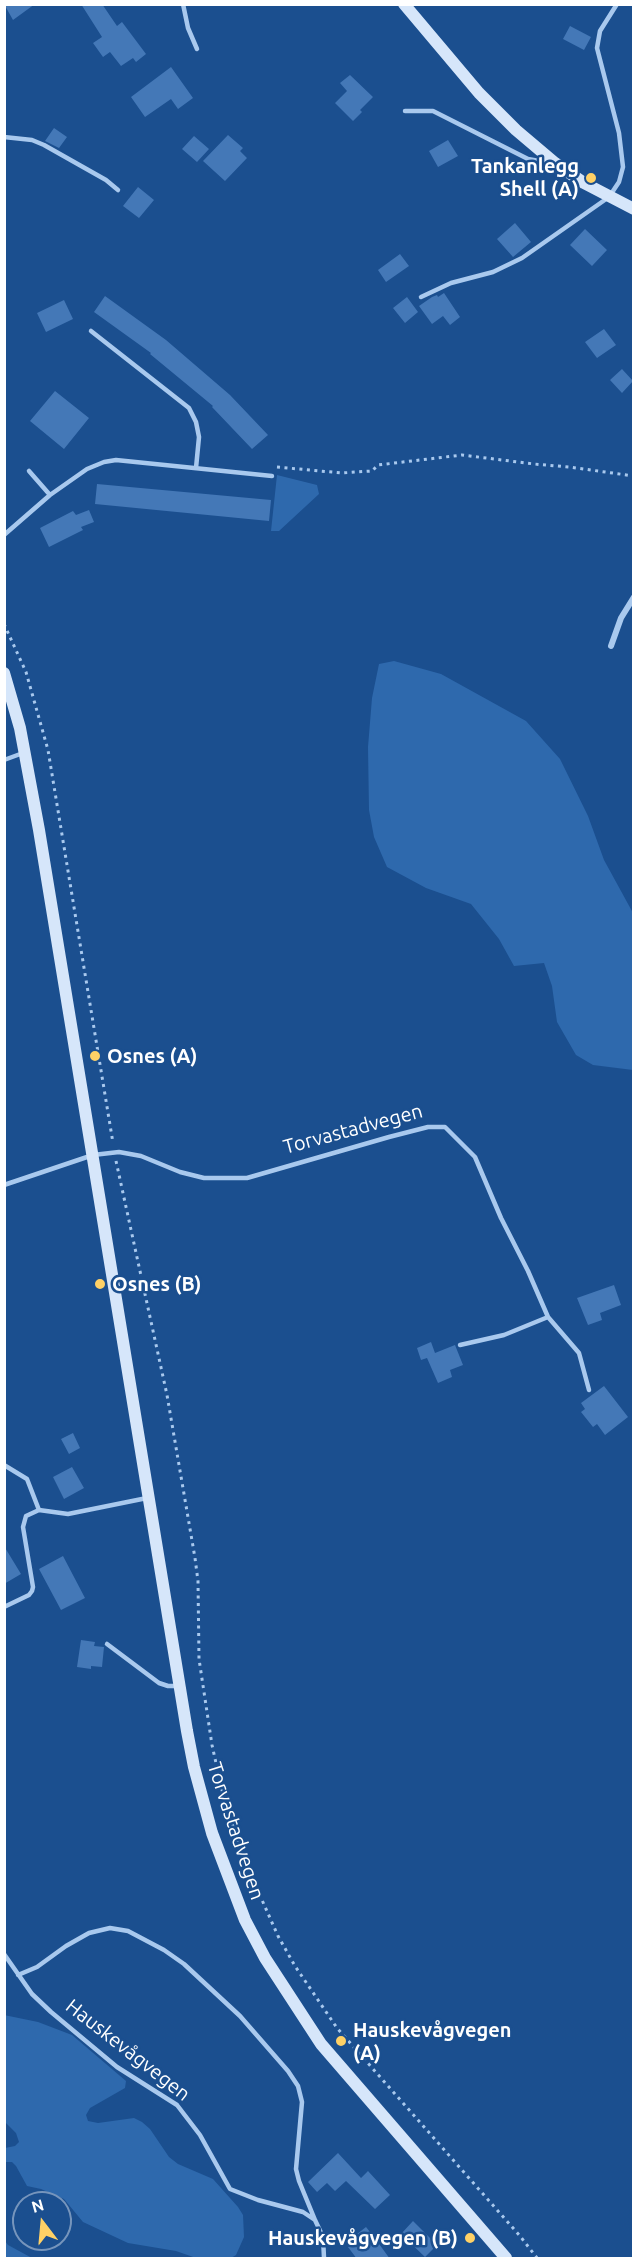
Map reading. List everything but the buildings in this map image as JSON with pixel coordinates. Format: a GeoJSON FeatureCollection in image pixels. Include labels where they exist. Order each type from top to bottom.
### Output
{"type":"FeatureCollection","features":[{"type":"Feature","properties":{"kind":"main road"},"geometry":{"type":"LineString","coordinates":[[404,4],[493,108],[523,137],[555,163],[609,197],[633,209]]}},
{"type":"Feature","properties":{"kind":"main road","name":"Torvastadvegen"},"geometry":{"type":"LineString","coordinates":[[4,673],[25,753],[194,1767],[212,1833],[237,1900],[265,1958],[294,2005],[330,2056],[504,2257]]}},
{"type":"Feature","properties":{"kind":"street"},"geometry":{"type":"LineString","coordinates":[[611,646],[621,618],[633,597]]}},
{"type":"Feature","properties":{"kind":"lane"},"geometry":{"type":"LineString","coordinates":[[183,4],[188,28],[197,49]]}},
{"type":"Feature","properties":{"kind":"lane"},"geometry":{"type":"LineString","coordinates":[[421,297],[451,283],[493,272],[522,258],[609,197],[620,182],[623,167],[619,133],[597,48],[600,31],[617,4]]}},
{"type":"Feature","properties":{"kind":"lane"},"geometry":{"type":"LineString","coordinates":[[405,111],[433,111],[528,159],[555,163]]}},
{"type":"Feature","properties":{"kind":"lane"},"geometry":{"type":"LineString","coordinates":[[4,137],[32,140],[45,146],[118,190]]}},
{"type":"Feature","properties":{"kind":"lane"},"geometry":{"type":"LineString","coordinates":[[91,331],[189,408],[196,422],[199,437],[196,468]]}},
{"type":"Feature","properties":{"kind":"lane"},"geometry":{"type":"LineString","coordinates":[[4,535],[50,495],[87,469],[104,462],[116,460],[272,476]]}},
{"type":"Feature","properties":{"kind":"lane"},"geometry":{"type":"LineString","coordinates":[[29,471],[50,495]]}},
{"type":"Feature","properties":{"kind":"lane"},"geometry":{"type":"LineString","coordinates":[[4,760],[25,753]]}},
{"type":"Feature","properties":{"kind":"lane","name":"Torvastadvegen"},"geometry":{"type":"LineString","coordinates":[[4,1185],[93,1155],[115,1152],[141,1156],[180,1172],[204,1178],[247,1178],[389,1137],[428,1127],[445,1127],[475,1157],[548,1317],[579,1353],[589,1390]]}},
{"type":"Feature","properties":{"kind":"lane"},"geometry":{"type":"LineString","coordinates":[[460,1346],[504,1335],[548,1317]]}},
{"type":"Feature","properties":{"kind":"lane"},"geometry":{"type":"LineString","coordinates":[[4,1465],[27,1479],[39,1510]]}},
{"type":"Feature","properties":{"kind":"lane"},"geometry":{"type":"LineString","coordinates":[[4,1607],[29,1595],[33,1587],[23,1527],[26,1516],[39,1510],[68,1514],[149,1497]]}},
{"type":"Feature","properties":{"kind":"lane"},"geometry":{"type":"LineString","coordinates":[[107,1644],[159,1683],[180,1686]]}},
{"type":"Feature","properties":{"kind":"lane"},"geometry":{"type":"LineString","coordinates":[[18,1975],[37,1967],[89,1933],[110,1929],[128,1930],[164,1950],[184,1965],[240,2016],[298,2086],[302,2102],[296,2169],[323,2237],[324,2259]]}},
{"type":"Feature","properties":{"kind":"lane","name":"Hauskevågvegen"},"geometry":{"type":"LineString","coordinates":[[4,1954],[32,1994],[109,2060],[177,2105],[200,2135],[230,2188],[258,2200],[303,2211],[315,2220]]}},
{"type":"Feature","properties":{"kind":"path"},"geometry":{"type":"LineString","coordinates":[[272,476],[276,466],[356,472],[372,471],[378,465],[462,455],[633,476]]}},
{"type":"Feature","properties":{"kind":"path"},"geometry":{"type":"LineString","coordinates":[[4,624],[26,672],[48,750],[115,1152],[167,1395],[195,1558],[198,1581],[199,1659],[212,1745],[231,1825],[278,1936],[300,1974],[337,2028],[520,2236],[537,2259]]}},
{"type":"Feature","properties":{"kind":"shaded area"},"geometry":{"type":"Polygon","coordinates":[[[277,475],[317,485],[319,494],[279,531],[271,531],[277,475]]]}},
{"type":"Feature","properties":{"kind":"shaded area"},"geometry":{"type":"Polygon","coordinates":[[[394,661],[441,674],[526,721],[560,759],[588,816],[604,860],[633,913],[633,1070],[593,1065],[576,1055],[557,1022],[552,986],[544,963],[514,966],[499,939],[471,904],[426,888],[387,867],[374,837],[369,810],[368,747],[372,698],[379,664],[394,661]]]}},
{"type":"Feature","properties":{"kind":"shaded area"},"geometry":{"type":"Polygon","coordinates":[[[4,2015],[38,2022],[72,2035],[126,2081],[125,2088],[90,2108],[86,2115],[88,2121],[98,2123],[134,2118],[150,2129],[169,2157],[178,2164],[213,2179],[243,2215],[244,2237],[236,2255],[231,2258],[196,2258],[176,2251],[128,2243],[83,2222],[72,2209],[72,2191],[46,2191],[27,2186],[16,2166],[12,2162],[5,2162],[5,2148],[15,2146],[19,2142],[16,2133],[5,2122],[4,2015]]]}},
{"type":"Feature","properties":{"kind":"shaded area"},"geometry":{"type":"Polygon","coordinates":[[[5,2241],[12,2247],[12,2251],[19,2251],[32,2258],[5,2258],[5,2241]]]}},
{"type":"Feature","properties":{"kind":"place","name":"Tankanlegg Shell (A)"},"geometry":{"type":"Point","coordinates":[591,178]}},
{"type":"Feature","properties":{"kind":"place","name":"Osnes (A)"},"geometry":{"type":"Point","coordinates":[95,1056]}},
{"type":"Feature","properties":{"kind":"place","name":"Osnes (B)"},"geometry":{"type":"Point","coordinates":[100,1284]}},
{"type":"Feature","properties":{"kind":"place","name":"Hauskevågvegen (A)"},"geometry":{"type":"Point","coordinates":[341,2041]}},
{"type":"Feature","properties":{"kind":"place","name":"Hauskevågvegen (B)"},"geometry":{"type":"Point","coordinates":[470,2238]}}]}
